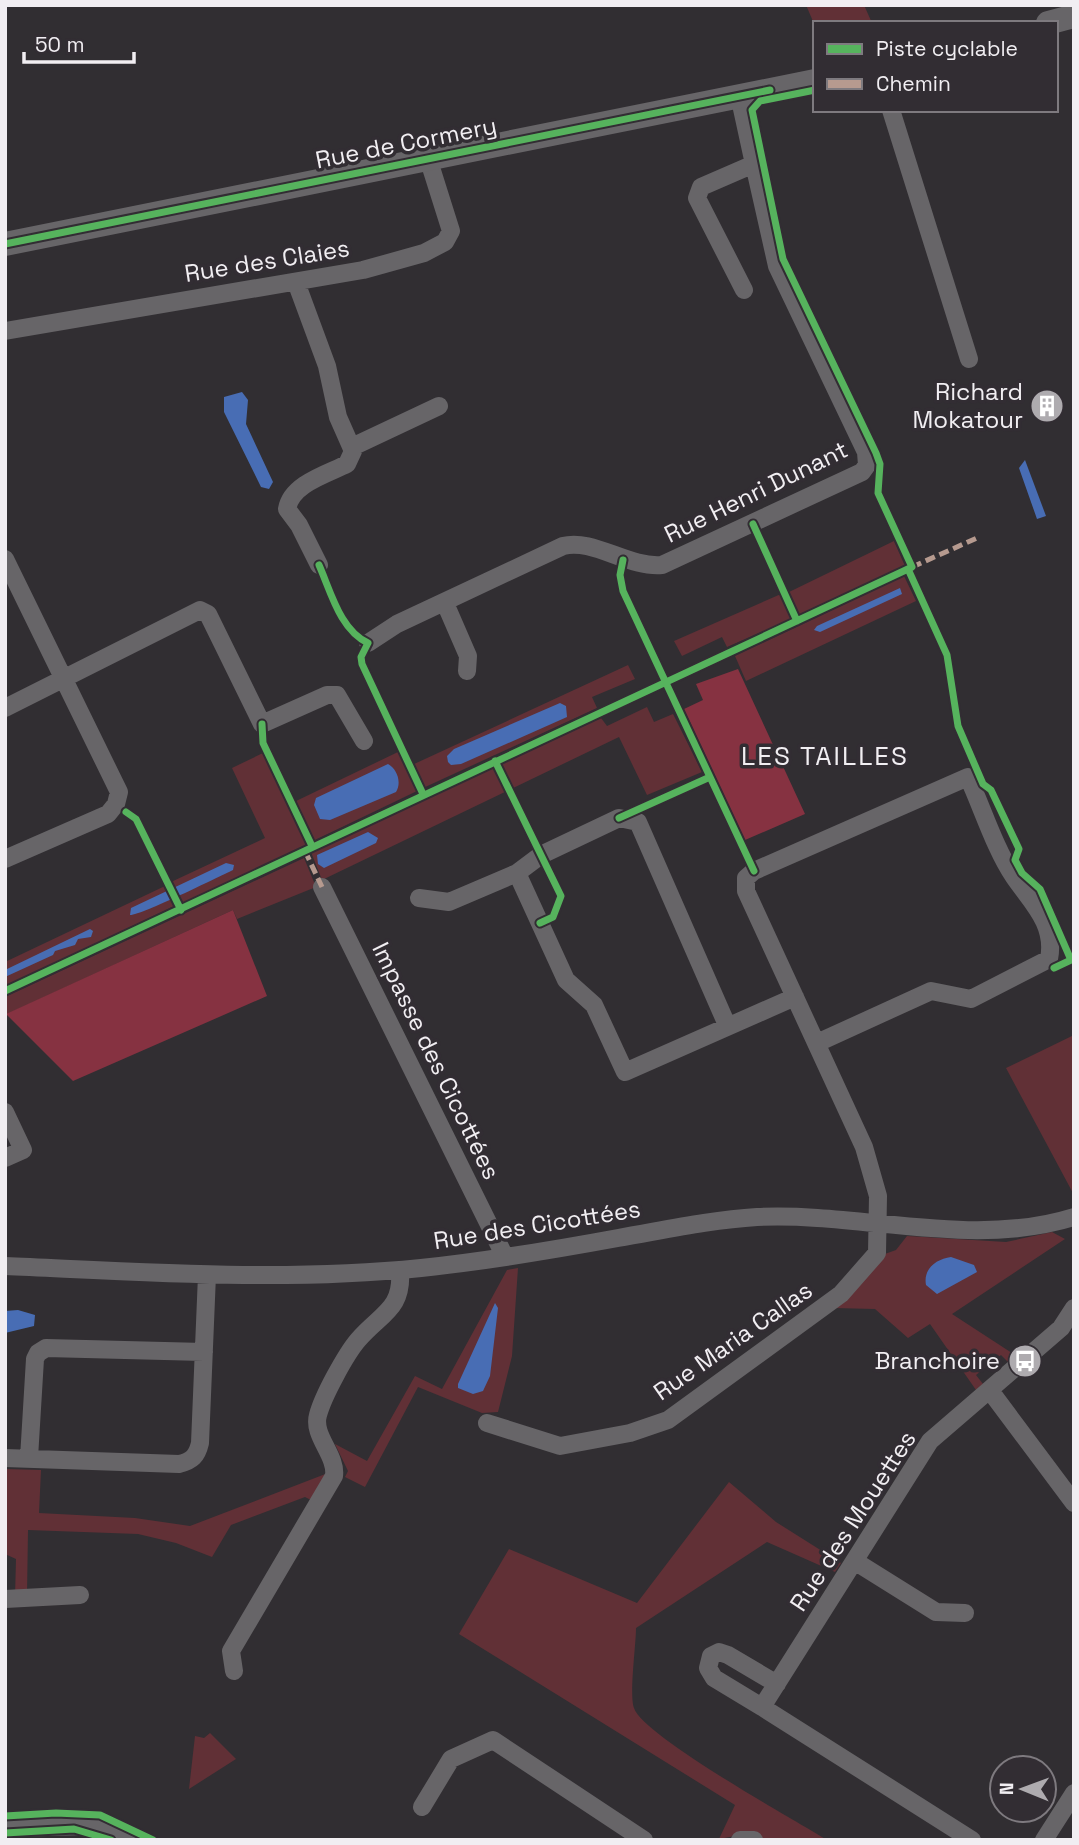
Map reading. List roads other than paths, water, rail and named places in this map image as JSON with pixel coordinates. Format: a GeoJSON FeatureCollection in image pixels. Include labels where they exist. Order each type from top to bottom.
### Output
{"type":"FeatureCollection","features":[{"type":"Feature","properties":{"kind":"main road"},"geometry":{"type":"LineString","coordinates":[[1055,21],[1074,16]]}},
{"type":"Feature","properties":{"kind":"main road","name":"Rue de Cormery"},"geometry":{"type":"LineString","coordinates":[[5,244],[813,81]]}},
{"type":"Feature","properties":{"kind":"main road"},"geometry":{"type":"LineString","coordinates":[[5,1825],[90,1823],[132,1840]]}},
{"type":"Feature","properties":{"kind":"street"},"geometry":{"type":"LineString","coordinates":[[739,95],[754,164],[723,176],[697,191],[697,198],[744,289]]}},
{"type":"Feature","properties":{"kind":"street"},"geometry":{"type":"LineString","coordinates":[[892,112],[969,359]]}},
{"type":"Feature","properties":{"kind":"street","name":"Rue des Claies"},"geometry":{"type":"LineString","coordinates":[[5,331],[296,282],[400,261],[445,242],[452,231],[428,158]]}},
{"type":"Feature","properties":{"kind":"street","name":"Rue Henri Dunant"},"geometry":{"type":"LineString","coordinates":[[368,643],[397,624],[571,544],[639,565],[670,563],[862,472],[867,465],[866,452],[777,266],[754,164]]}},
{"type":"Feature","properties":{"kind":"street"},"geometry":{"type":"LineString","coordinates":[[296,282],[327,366],[338,417],[352,447],[353,456],[347,464],[300,488],[288,504],[289,514],[299,525],[319,565]]}},
{"type":"Feature","properties":{"kind":"street"},"geometry":{"type":"LineString","coordinates":[[352,447],[439,406]]}},
{"type":"Feature","properties":{"kind":"street"},"geometry":{"type":"LineString","coordinates":[[5,559],[118,787],[118,797],[108,814],[5,859]]}},
{"type":"Feature","properties":{"kind":"street"},"geometry":{"type":"LineString","coordinates":[[445,603],[468,656],[467,671]]}},
{"type":"Feature","properties":{"kind":"street"},"geometry":{"type":"LineString","coordinates":[[5,708],[200,610],[208,614],[262,724],[327,695],[337,695],[365,741]]}},
{"type":"Feature","properties":{"kind":"street","name":"Rue Maria Callas"},"geometry":{"type":"LineString","coordinates":[[487,1423],[559,1446],[630,1433],[668,1420],[841,1294],[877,1253],[878,1196],[864,1147],[746,891],[746,878],[754,871],[968,777],[1014,877],[1031,895],[1050,937],[1049,959],[971,999],[931,991],[817,1043]]}},
{"type":"Feature","properties":{"kind":"street"},"geometry":{"type":"LineString","coordinates":[[419,898],[449,902],[517,873],[541,856],[618,818],[638,822],[727,1025]]}},
{"type":"Feature","properties":{"kind":"street"},"geometry":{"type":"LineString","coordinates":[[517,873],[566,980],[594,1005],[625,1072],[795,997]]}},
{"type":"Feature","properties":{"kind":"street","name":"Impasse des Cicottées"},"geometry":{"type":"LineString","coordinates":[[322,887],[505,1256]]}},
{"type":"Feature","properties":{"kind":"street"},"geometry":{"type":"LineString","coordinates":[[5,1112],[23,1150],[5,1158]]}},
{"type":"Feature","properties":{"kind":"street","name":"Rue des Cicottées"},"geometry":{"type":"LineString","coordinates":[[5,1266],[287,1276],[400,1270],[505,1256],[709,1221],[808,1217],[983,1232],[1073,1223]]}},
{"type":"Feature","properties":{"kind":"street"},"geometry":{"type":"LineString","coordinates":[[234,1671],[231,1651],[334,1476],[333,1464],[320,1433],[318,1414],[357,1341],[397,1299],[400,1270]]}},
{"type":"Feature","properties":{"kind":"street"},"geometry":{"type":"LineString","coordinates":[[5,1458],[189,1462],[197,1455],[200,1443],[207,1275]]}},
{"type":"Feature","properties":{"kind":"street","name":"Rue des Mouettes"},"geometry":{"type":"LineString","coordinates":[[762,1707],[930,1441],[991,1392],[1062,1328],[1074,1308]]}},
{"type":"Feature","properties":{"kind":"street"},"geometry":{"type":"LineString","coordinates":[[29,1458],[35,1359],[38,1353],[46,1348],[204,1352]]}},
{"type":"Feature","properties":{"kind":"street"},"geometry":{"type":"LineString","coordinates":[[991,1392],[1074,1503]]}},
{"type":"Feature","properties":{"kind":"street"},"geometry":{"type":"LineString","coordinates":[[856,1562],[936,1612],[965,1613]]}},
{"type":"Feature","properties":{"kind":"street"},"geometry":{"type":"LineString","coordinates":[[5,1599],[80,1595]]}},
{"type":"Feature","properties":{"kind":"street"},"geometry":{"type":"LineString","coordinates":[[776,1684],[728,1655],[719,1652],[711,1656],[708,1668],[714,1678],[971,1840]]}},
{"type":"Feature","properties":{"kind":"street"},"geometry":{"type":"LineString","coordinates":[[422,1807],[451,1759],[493,1740],[644,1840]]}},
{"type":"Feature","properties":{"kind":"street"},"geometry":{"type":"LineString","coordinates":[[1044,1840],[1074,1793]]}},
{"type":"Feature","properties":{"kind":"street"},"geometry":{"type":"LineString","coordinates":[[740,1840],[754,1840]]}},
{"type":"Feature","properties":{"kind":"water"},"geometry":{"type":"Polygon","coordinates":[[[242,392],[248,400],[246,424],[273,482],[269,489],[261,487],[224,412],[224,397],[242,392]]]}},
{"type":"Feature","properties":{"kind":"water"},"geometry":{"type":"Polygon","coordinates":[[[1025,460],[1046,516],[1037,519],[1019,468],[1025,460]]]}},
{"type":"Feature","properties":{"kind":"water"},"geometry":{"type":"Polygon","coordinates":[[[900,588],[902,594],[820,632],[814,630],[817,626],[900,588]]]}},
{"type":"Feature","properties":{"kind":"water"},"geometry":{"type":"Polygon","coordinates":[[[560,703],[566,706],[567,717],[461,764],[451,765],[448,762],[447,756],[454,749],[560,703]]]}},
{"type":"Feature","properties":{"kind":"water"},"geometry":{"type":"Polygon","coordinates":[[[388,764],[398,776],[396,792],[330,820],[320,819],[314,805],[316,798],[388,764]]]}},
{"type":"Feature","properties":{"kind":"water"},"geometry":{"type":"Polygon","coordinates":[[[368,832],[378,838],[376,843],[324,868],[318,864],[317,855],[368,832]]]}},
{"type":"Feature","properties":{"kind":"water"},"geometry":{"type":"Polygon","coordinates":[[[226,863],[234,865],[233,870],[163,903],[130,915],[131,908],[226,863]]]}},
{"type":"Feature","properties":{"kind":"water"},"geometry":{"type":"Polygon","coordinates":[[[90,929],[93,931],[91,937],[78,939],[75,945],[55,951],[53,955],[5,977],[5,970],[90,929]]]}},
{"type":"Feature","properties":{"kind":"water"},"geometry":{"type":"Polygon","coordinates":[[[951,1257],[974,1265],[977,1272],[937,1294],[926,1285],[927,1274],[940,1260],[951,1257]]]}},
{"type":"Feature","properties":{"kind":"water"},"geometry":{"type":"Polygon","coordinates":[[[495,1303],[498,1308],[490,1376],[483,1391],[473,1394],[458,1388],[458,1384],[495,1303]]]}},
{"type":"Feature","properties":{"kind":"water"},"geometry":{"type":"Polygon","coordinates":[[[18,1310],[35,1315],[34,1326],[5,1333],[5,1311],[18,1310]]]}},
{"type":"Feature","properties":{"kind":"place","name":"Richard Mokatour"},"geometry":{"type":"Point","coordinates":[1047,406]}},
{"type":"Feature","properties":{"kind":"place","name":"Branchoire"},"geometry":{"type":"Point","coordinates":[1025,1361]}},
{"type":"Feature","properties":{"kind":"district","name":"LES TAILLES"},"geometry":{"type":"Point","coordinates":[825,756]}}]}
